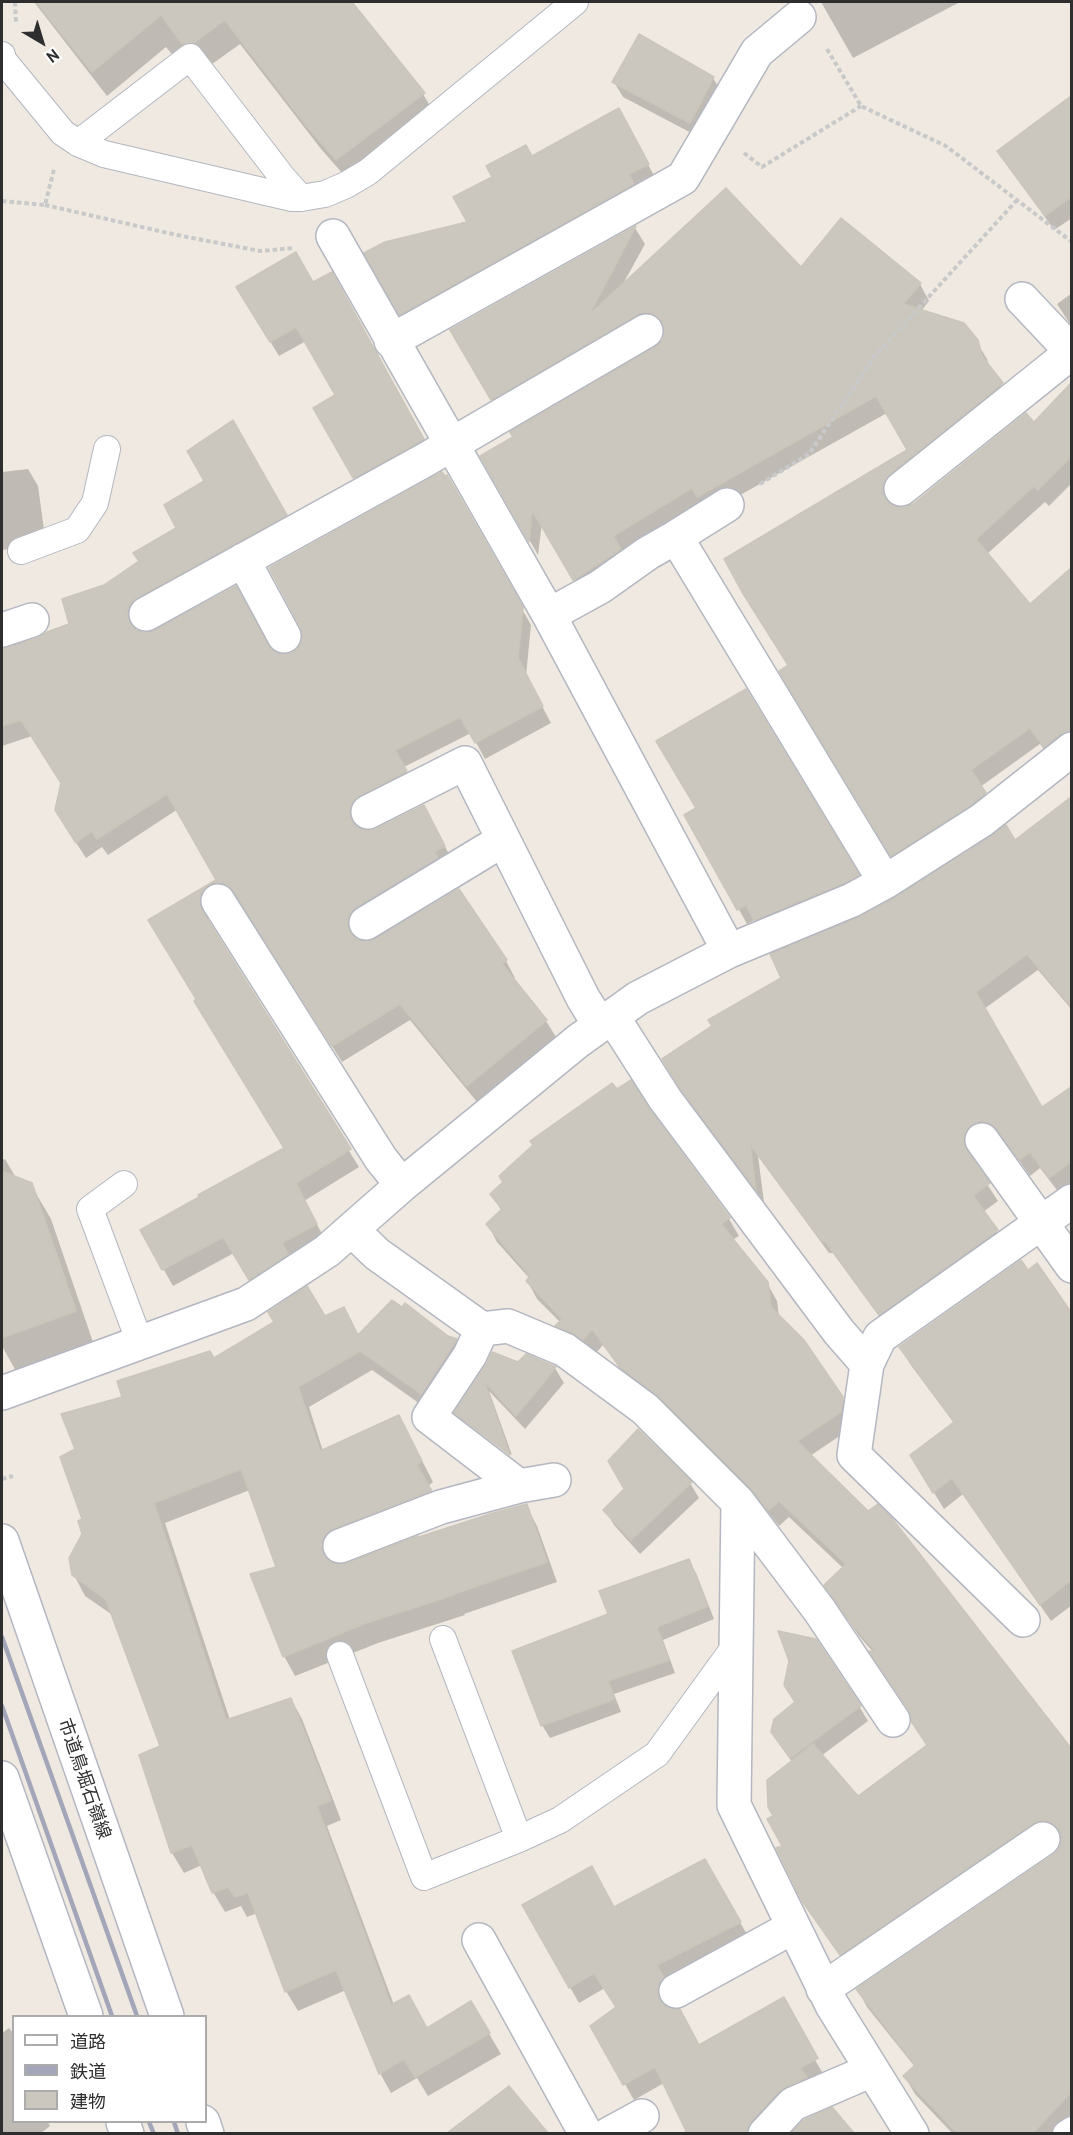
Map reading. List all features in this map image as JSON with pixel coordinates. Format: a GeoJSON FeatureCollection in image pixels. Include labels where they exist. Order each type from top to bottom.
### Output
{"type":"FeatureCollection","features":[{"type":"Feature","properties":{"kind":"street"},"geometry":{"type":"LineString","coordinates":[[391,341],[683,178],[758,52],[799,17]]}},
{"type":"Feature","properties":{"kind":"street"},"geometry":{"type":"LineString","coordinates":[[335,239],[549,615],[729,951]]}},
{"type":"Feature","properties":{"kind":"street"},"geometry":{"type":"LineString","coordinates":[[901,489],[1071,352],[1022,299]]}},
{"type":"Feature","properties":{"kind":"street"},"geometry":{"type":"LineString","coordinates":[[146,614],[451,445],[646,331]]}},
{"type":"Feature","properties":{"kind":"street"},"geometry":{"type":"LineString","coordinates":[[549,615],[600,587],[648,553],[727,505]]}},
{"type":"Feature","properties":{"kind":"street"},"geometry":{"type":"LineString","coordinates":[[676,537],[885,882]]}},
{"type":"Feature","properties":{"kind":"street"},"geometry":{"type":"LineString","coordinates":[[243,560],[284,636]]}},
{"type":"Feature","properties":{"kind":"street"},"geometry":{"type":"LineString","coordinates":[[2,1393],[246,1304],[327,1251],[402,1185],[605,1020],[638,998],[729,951],[852,900],[885,882],[982,820],[1071,749]]}},
{"type":"Feature","properties":{"kind":"street"},"geometry":{"type":"LineString","coordinates":[[368,812],[465,763],[583,998],[605,1020],[839,1332],[867,1364]]}},
{"type":"Feature","properties":{"kind":"street"},"geometry":{"type":"LineString","coordinates":[[366,923],[503,840]]}},
{"type":"Feature","properties":{"kind":"street"},"geometry":{"type":"LineString","coordinates":[[218,902],[381,1159],[402,1185]]}},
{"type":"Feature","properties":{"kind":"street"},"geometry":{"type":"LineString","coordinates":[[982,1140],[1071,1266]]}},
{"type":"Feature","properties":{"kind":"street"},"geometry":{"type":"LineString","coordinates":[[1023,1620],[854,1455],[867,1364],[880,1337],[1071,1201]]}},
{"type":"Feature","properties":{"kind":"street"},"geometry":{"type":"LineString","coordinates":[[352,1230],[376,1254],[482,1329],[508,1326],[565,1350],[645,1409],[738,1502],[820,1611],[893,1720]]}},
{"type":"Feature","properties":{"kind":"street"},"geometry":{"type":"LineString","coordinates":[[482,1329],[470,1355],[429,1416],[519,1486]]}},
{"type":"Feature","properties":{"kind":"street"},"geometry":{"type":"LineString","coordinates":[[340,1546],[441,1507],[519,1486],[554,1480]]}},
{"type":"Feature","properties":{"kind":"street"},"geometry":{"type":"LineString","coordinates":[[738,1502],[734,1805],[823,1989],[912,2133]]}},
{"type":"Feature","properties":{"kind":"street","name":"市道鳥堀石嶺線"},"geometry":{"type":"LineString","coordinates":[[2,1541],[167,2015]]}},
{"type":"Feature","properties":{"kind":"street"},"geometry":{"type":"LineString","coordinates":[[3,1788],[86,2015]]}},
{"type":"Feature","properties":{"kind":"street"},"geometry":{"type":"LineString","coordinates":[[823,1989],[1043,1839]]}},
{"type":"Feature","properties":{"kind":"street"},"geometry":{"type":"LineString","coordinates":[[676,1991],[793,1927]]}},
{"type":"Feature","properties":{"kind":"street"},"geometry":{"type":"LineString","coordinates":[[479,1940],[586,2133]]}},
{"type":"Feature","properties":{"kind":"street"},"geometry":{"type":"LineString","coordinates":[[765,2133],[793,2104],[872,2070]]}},
{"type":"Feature","properties":{"kind":"street"},"geometry":{"type":"LineString","coordinates":[[609,2133],[642,2116]]}},
{"type":"Feature","properties":{"kind":"lane"},"geometry":{"type":"LineString","coordinates":[[2,55],[3,60],[71,138],[104,154],[281,196],[301,198],[325,194],[368,172],[575,2]]}},
{"type":"Feature","properties":{"kind":"lane"},"geometry":{"type":"LineString","coordinates":[[71,138],[190,57],[301,198]]}},
{"type":"Feature","properties":{"kind":"lane"},"geometry":{"type":"LineString","coordinates":[[21,551],[76,530],[95,503],[107,449]]}},
{"type":"Feature","properties":{"kind":"lane"},"geometry":{"type":"LineString","coordinates":[[124,1184],[90,1209],[140,1343]]}},
{"type":"Feature","properties":{"kind":"lane"},"geometry":{"type":"LineString","coordinates":[[443,1639],[519,1839]]}},
{"type":"Feature","properties":{"kind":"lane"},"geometry":{"type":"LineString","coordinates":[[340,1655],[424,1877],[560,1820],[657,1754],[736,1645]]}},
{"type":"Feature","properties":{"kind":"lane"},"geometry":{"type":"LineString","coordinates":[[1066,2133],[1071,2130]]}},
{"type":"Feature","properties":{"kind":"path"},"geometry":{"type":"LineString","coordinates":[[827,49],[861,106],[946,146],[1071,242]]}},
{"type":"Feature","properties":{"kind":"path"},"geometry":{"type":"LineString","coordinates":[[713,128],[762,167],[861,106]]}},
{"type":"Feature","properties":{"kind":"path"},"geometry":{"type":"LineString","coordinates":[[45,205],[71,138]]}},
{"type":"Feature","properties":{"kind":"path"},"geometry":{"type":"LineString","coordinates":[[727,505],[809,454],[874,357],[1017,200]]}},
{"type":"Feature","properties":{"kind":"path"},"geometry":{"type":"LineString","coordinates":[[2,201],[45,205],[260,251],[335,239]]}},
{"type":"Feature","properties":{"kind":"path"},"geometry":{"type":"LineString","coordinates":[[2,1479],[13,1476]]}},
{"type":"Feature","properties":{"kind":"building"},"geometry":{"type":"Polygon","coordinates":[[[36,2],[352,2],[425,93],[336,160],[305,124],[225,20],[194,43],[182,44],[161,15],[92,72],[36,2]]]}},
{"type":"Feature","properties":{"kind":"building"},"geometry":{"type":"Polygon","coordinates":[[[639,34],[714,77],[690,123],[612,82],[639,34]]]}},
{"type":"Feature","properties":{"kind":"building"},"geometry":{"type":"Polygon","coordinates":[[[1071,96],[1071,197],[1045,216],[997,151],[1071,96]]]}},
{"type":"Feature","properties":{"kind":"building"},"geometry":{"type":"Polygon","coordinates":[[[619,108],[649,164],[629,174],[634,184],[399,315],[364,253],[385,242],[467,222],[453,197],[492,177],[486,166],[526,145],[532,156],[619,108]]]}},
{"type":"Feature","properties":{"kind":"building"},"geometry":{"type":"Polygon","coordinates":[[[726,188],[801,267],[841,218],[921,283],[903,304],[964,323],[978,340],[982,356],[1003,383],[889,475],[882,491],[886,500],[894,506],[903,508],[913,504],[1026,413],[1034,422],[1071,383],[1071,457],[1038,490],[1034,486],[976,539],[1030,604],[1071,568],[1071,731],[1060,734],[1044,747],[1030,728],[971,770],[986,793],[891,856],[779,671],[788,665],[724,559],[907,450],[876,396],[697,497],[692,488],[613,536],[621,549],[573,580],[532,510],[529,542],[480,456],[513,437],[510,432],[655,347],[663,340],[665,330],[662,321],[655,314],[645,312],[637,315],[491,400],[450,330],[636,226],[589,315],[726,188]]]}},
{"type":"Feature","properties":{"kind":"building"},"geometry":{"type":"Polygon","coordinates":[[[296,252],[313,282],[332,272],[424,439],[353,478],[313,408],[335,395],[296,327],[270,342],[236,287],[296,252]]]}},
{"type":"Feature","properties":{"kind":"building"},"geometry":{"type":"Polygon","coordinates":[[[233,420],[287,515],[136,598],[130,604],[127,613],[129,623],[136,630],[145,633],[155,630],[236,586],[268,645],[275,652],[283,655],[292,653],[300,645],[303,637],[301,628],[269,568],[442,472],[445,476],[447,475],[523,607],[518,658],[543,706],[475,743],[460,717],[395,750],[407,771],[359,796],[352,802],[349,810],[351,820],[357,827],[368,831],[424,805],[445,846],[434,852],[438,858],[356,907],[349,915],[347,923],[350,933],[356,939],[366,942],[375,939],[459,889],[507,960],[502,964],[547,1020],[467,1086],[400,1004],[332,1046],[233,891],[226,884],[217,882],[208,886],[201,893],[199,902],[202,911],[351,1149],[296,1183],[317,1224],[282,1243],[288,1254],[249,1280],[223,1237],[162,1270],[140,1230],[284,1148],[194,1001],[196,999],[148,920],[216,880],[167,794],[97,839],[92,831],[76,843],[55,810],[61,783],[21,720],[2,726],[2,648],[38,638],[69,624],[62,599],[104,585],[139,561],[133,553],[176,528],[164,505],[204,481],[187,451],[233,420]]]}},
{"type":"Feature","properties":{"kind":"building"},"geometry":{"type":"Polygon","coordinates":[[[746,689],[859,875],[754,920],[746,905],[737,910],[684,815],[696,808],[656,741],[746,689]]]}},
{"type":"Feature","properties":{"kind":"building"},"geometry":{"type":"Polygon","coordinates":[[[1071,797],[1071,1007],[1027,954],[976,992],[1042,1107],[1071,1087],[1071,1162],[1049,1178],[1030,1152],[1019,1160],[997,1129],[990,1123],[981,1121],[971,1125],[965,1133],[963,1142],[990,1183],[973,1196],[998,1230],[879,1315],[750,1144],[756,1190],[680,1088],[662,1059],[712,1026],[708,1020],[781,978],[770,954],[859,917],[894,898],[1006,825],[1015,840],[1071,797]]]}},
{"type":"Feature","properties":{"kind":"building"},"geometry":{"type":"Polygon","coordinates":[[[631,1080],[650,1110],[730,1218],[721,1224],[768,1282],[771,1307],[804,1340],[843,1397],[841,1412],[797,1441],[868,1511],[878,1504],[891,1517],[1071,1748],[1071,2092],[1033,2133],[957,2133],[903,2076],[915,2065],[856,1989],[1054,1854],[1060,1847],[1062,1838],[1059,1829],[1051,1822],[1041,1820],[1032,1824],[840,1955],[802,1901],[776,1848],[782,1846],[767,1819],[773,1816],[768,1807],[767,1780],[813,1744],[858,1796],[927,1745],[911,1721],[909,1710],[869,1651],[876,1652],[848,1619],[824,1585],[846,1564],[779,1501],[769,1510],[658,1396],[620,1367],[592,1329],[583,1340],[555,1326],[562,1319],[526,1281],[530,1276],[486,1224],[502,1209],[490,1194],[503,1182],[499,1176],[533,1145],[530,1141],[612,1083],[617,1089],[631,1080]]]}},
{"type":"Feature","properties":{"kind":"building"},"geometry":{"type":"Polygon","coordinates":[[[2,1171],[32,1183],[76,1311],[2,1338],[2,1171]]]}},
{"type":"Feature","properties":{"kind":"building"},"geometry":{"type":"Polygon","coordinates":[[[1021,1260],[1028,1270],[1037,1263],[1071,1312],[1071,1580],[1040,1605],[952,1478],[933,1493],[910,1455],[954,1422],[899,1347],[1021,1260]]]}},
{"type":"Feature","properties":{"kind":"building"},"geometry":{"type":"Polygon","coordinates":[[[307,1286],[325,1316],[344,1307],[358,1335],[392,1300],[402,1307],[405,1303],[448,1336],[457,1339],[421,1394],[360,1351],[298,1387],[320,1451],[399,1415],[422,1461],[417,1465],[432,1491],[333,1529],[325,1535],[322,1543],[322,1552],[328,1560],[337,1564],[347,1563],[418,1536],[416,1538],[527,1504],[547,1562],[366,1623],[283,1657],[250,1574],[276,1567],[241,1469],[154,1503],[226,1720],[291,1698],[331,1800],[317,1806],[391,2005],[409,1995],[427,2028],[471,2001],[490,2033],[415,2077],[404,2059],[379,2074],[336,1970],[285,1992],[248,1893],[235,1897],[228,1887],[212,1893],[192,1845],[171,1853],[139,1755],[160,1746],[106,1600],[72,1575],[69,1558],[82,1534],[78,1521],[82,1519],[60,1457],[75,1449],[61,1414],[122,1397],[117,1381],[210,1351],[214,1358],[274,1322],[268,1312],[307,1286]]]}},
{"type":"Feature","properties":{"kind":"building"},"geometry":{"type":"Polygon","coordinates":[[[492,1352],[518,1362],[526,1354],[556,1367],[516,1416],[484,1381],[510,1455],[454,1413],[492,1352]]]}},
{"type":"Feature","properties":{"kind":"building"},"geometry":{"type":"Polygon","coordinates":[[[638,1429],[692,1482],[631,1540],[603,1510],[624,1489],[608,1461],[638,1429]]]}},
{"type":"Feature","properties":{"kind":"building"},"geometry":{"type":"Polygon","coordinates":[[[689,1559],[708,1606],[657,1627],[669,1660],[608,1681],[615,1699],[541,1726],[512,1651],[608,1614],[599,1591],[689,1559]]]}},
{"type":"Feature","properties":{"kind":"building"},"geometry":{"type":"Polygon","coordinates":[[[778,1631],[816,1639],[861,1706],[790,1758],[771,1732],[774,1719],[795,1702],[784,1685],[789,1661],[778,1631]]]}},
{"type":"Feature","properties":{"kind":"building"},"geometry":{"type":"Polygon","coordinates":[[[705,1859],[741,1922],[657,1965],[664,1978],[657,1990],[660,2000],[667,2007],[680,2009],[699,2045],[784,1997],[818,2058],[800,2068],[807,2077],[779,2091],[751,2121],[747,2133],[687,2133],[655,2067],[623,2085],[590,2026],[616,2007],[594,1973],[569,1988],[522,1905],[592,1866],[614,1907],[705,1859]]]}},
{"type":"Feature","properties":{"kind":"building"},"geometry":{"type":"Polygon","coordinates":[[[509,2086],[548,2133],[447,2133],[509,2086]]]}},
{"type":"Feature","properties":{"kind":"building"},"geometry":{"type":"Polygon","coordinates":[[[832,2107],[854,2133],[791,2133],[804,2120],[832,2107]]]}},
{"type":"Feature","properties":{"kind":"railway"},"geometry":{"type":"LineString","coordinates":[[2,1637],[137,2015]]}},
{"type":"Feature","properties":{"kind":"railway"},"geometry":{"type":"LineString","coordinates":[[2,1706],[112,2015]]}},
{"type":"Feature","properties":{"kind":"railway"},"geometry":{"type":"LineString","coordinates":[[149,2123],[154,2134]]}},
{"type":"Feature","properties":{"kind":"railway"},"geometry":{"type":"LineString","coordinates":[[174,2123],[178,2134]]}}]}
